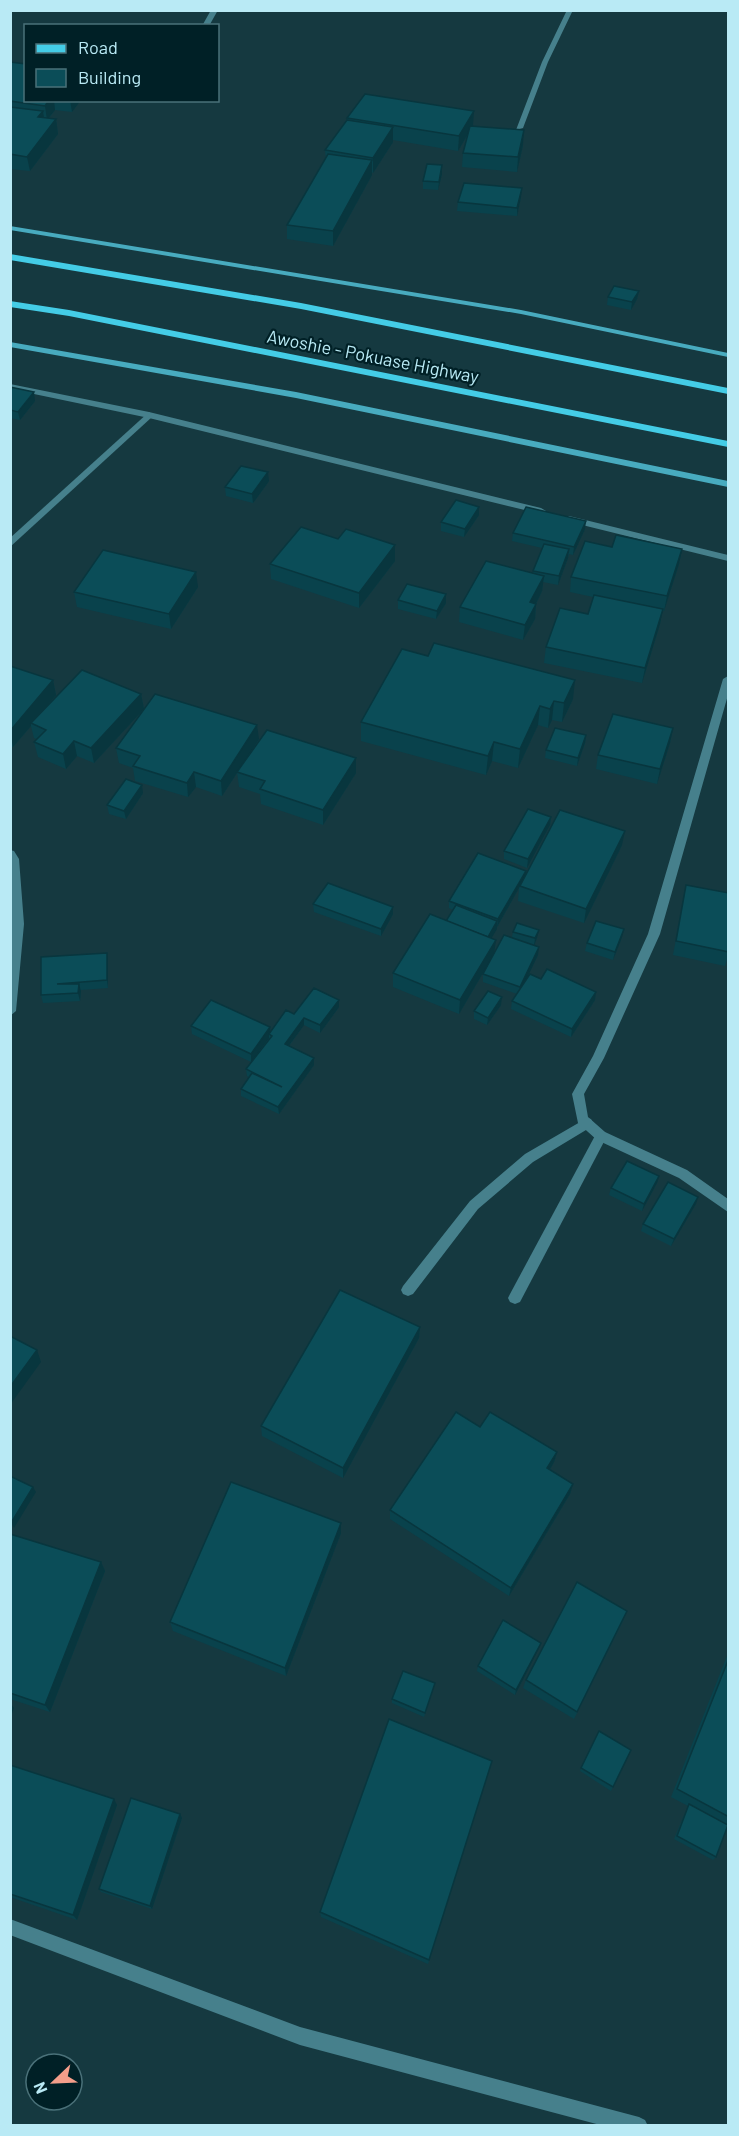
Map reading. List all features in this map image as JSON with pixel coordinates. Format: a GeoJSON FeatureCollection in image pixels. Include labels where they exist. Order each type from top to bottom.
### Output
{"type":"FeatureCollection","features":[{"type":"Feature","properties":{"kind":"main road","name":"Awoshie - Pokuase Highway"},"geometry":{"type":"LineString","coordinates":[[10,257],[301,306],[729,392]]}},
{"type":"Feature","properties":{"kind":"main road","name":"Awoshie - Pokuase Highway"},"geometry":{"type":"LineString","coordinates":[[10,304],[69,313],[729,444]]}},
{"type":"Feature","properties":{"kind":"street"},"geometry":{"type":"LineString","coordinates":[[206,24],[215,10]]}},
{"type":"Feature","properties":{"kind":"street"},"geometry":{"type":"LineString","coordinates":[[519,128],[545,62],[570,10]]}},
{"type":"Feature","properties":{"kind":"street"},"geometry":{"type":"LineString","coordinates":[[10,228],[521,312],[729,355]]}},
{"type":"Feature","properties":{"kind":"street"},"geometry":{"type":"LineString","coordinates":[[10,344],[296,395],[729,484]]}},
{"type":"Feature","properties":{"kind":"street"},"geometry":{"type":"LineString","coordinates":[[10,386],[148,415],[729,558]]}},
{"type":"Feature","properties":{"kind":"street"},"geometry":{"type":"LineString","coordinates":[[10,544],[148,415]]}},
{"type":"Feature","properties":{"kind":"street"},"geometry":{"type":"LineString","coordinates":[[729,679],[654,934],[598,1058],[578,1094],[582,1119],[601,1136],[682,1174],[729,1206]]}},
{"type":"Feature","properties":{"kind":"street"},"geometry":{"type":"LineString","coordinates":[[10,854],[14,860],[18,924],[10,1011]]}},
{"type":"Feature","properties":{"kind":"street"},"geometry":{"type":"LineString","coordinates":[[408,1290],[474,1205],[529,1158],[587,1123]]}},
{"type":"Feature","properties":{"kind":"street"},"geometry":{"type":"LineString","coordinates":[[515,1298],[601,1136]]}},
{"type":"Feature","properties":{"kind":"street"},"geometry":{"type":"LineString","coordinates":[[10,1927],[300,2036],[639,2126]]}},
{"type":"Feature","properties":{"kind":"building"},"geometry":{"type":"Polygon","coordinates":[[[10,62],[24,64],[24,102],[48,102],[45,106],[10,101],[10,62]]]}},
{"type":"Feature","properties":{"kind":"building"},"geometry":{"type":"Polygon","coordinates":[[[365,94],[474,111],[459,136],[347,118],[365,94]]]}},
{"type":"Feature","properties":{"kind":"building"},"geometry":{"type":"Polygon","coordinates":[[[10,107],[43,111],[38,117],[56,119],[27,157],[10,154],[10,107]]]}},
{"type":"Feature","properties":{"kind":"building"},"geometry":{"type":"Polygon","coordinates":[[[347,120],[393,127],[373,158],[325,150],[347,120]]]}},
{"type":"Feature","properties":{"kind":"building"},"geometry":{"type":"Polygon","coordinates":[[[470,126],[524,130],[518,157],[463,153],[470,126]]]}},
{"type":"Feature","properties":{"kind":"building"},"geometry":{"type":"Polygon","coordinates":[[[328,154],[372,160],[333,231],[287,225],[328,154]]]}},
{"type":"Feature","properties":{"kind":"building"},"geometry":{"type":"Polygon","coordinates":[[[427,164],[442,165],[439,182],[423,181],[427,164]]]}},
{"type":"Feature","properties":{"kind":"building"},"geometry":{"type":"Polygon","coordinates":[[[464,183],[522,188],[517,208],[458,202],[464,183]]]}},
{"type":"Feature","properties":{"kind":"building"},"geometry":{"type":"Polygon","coordinates":[[[614,286],[639,291],[632,302],[608,297],[614,286]]]}},
{"type":"Feature","properties":{"kind":"building"},"geometry":{"type":"Polygon","coordinates":[[[10,387],[34,392],[18,412],[10,410],[10,387]]]}},
{"type":"Feature","properties":{"kind":"building"},"geometry":{"type":"Polygon","coordinates":[[[241,466],[268,472],[252,494],[225,487],[241,466]]]}},
{"type":"Feature","properties":{"kind":"building"},"geometry":{"type":"Polygon","coordinates":[[[456,500],[479,507],[465,529],[441,522],[456,500]]]}},
{"type":"Feature","properties":{"kind":"building"},"geometry":{"type":"Polygon","coordinates":[[[526,507],[586,521],[574,547],[513,533],[526,507]]]}},
{"type":"Feature","properties":{"kind":"building"},"geometry":{"type":"Polygon","coordinates":[[[301,527],[338,539],[346,529],[395,545],[359,593],[270,564],[301,527]]]}},
{"type":"Feature","properties":{"kind":"building"},"geometry":{"type":"Polygon","coordinates":[[[616,535],[682,549],[667,596],[571,577],[585,541],[612,547],[616,535]]]}},
{"type":"Feature","properties":{"kind":"building"},"geometry":{"type":"Polygon","coordinates":[[[544,544],[569,549],[559,576],[533,571],[544,544]]]}},
{"type":"Feature","properties":{"kind":"building"},"geometry":{"type":"Polygon","coordinates":[[[103,550],[196,572],[169,614],[74,592],[103,550]]]}},
{"type":"Feature","properties":{"kind":"building"},"geometry":{"type":"Polygon","coordinates":[[[486,561],[544,576],[530,602],[536,604],[525,625],[460,607],[486,561]]]}},
{"type":"Feature","properties":{"kind":"building"},"geometry":{"type":"Polygon","coordinates":[[[407,584],[446,594],[437,611],[398,600],[407,584]]]}},
{"type":"Feature","properties":{"kind":"building"},"geometry":{"type":"Polygon","coordinates":[[[594,595],[663,609],[645,668],[546,647],[560,608],[588,614],[594,595]]]}},
{"type":"Feature","properties":{"kind":"building"},"geometry":{"type":"Polygon","coordinates":[[[434,643],[575,680],[564,703],[554,701],[550,709],[540,706],[520,749],[494,742],[488,756],[361,722],[402,649],[428,656],[434,643]]]}},
{"type":"Feature","properties":{"kind":"building"},"geometry":{"type":"Polygon","coordinates":[[[10,666],[53,680],[10,731],[10,666]]]}},
{"type":"Feature","properties":{"kind":"building"},"geometry":{"type":"Polygon","coordinates":[[[82,670],[141,694],[91,748],[74,741],[63,754],[34,742],[46,730],[31,723],[82,670]]]}},
{"type":"Feature","properties":{"kind":"building"},"geometry":{"type":"Polygon","coordinates":[[[155,694],[257,725],[221,781],[194,772],[187,783],[133,766],[140,756],[116,748],[155,694]]]}},
{"type":"Feature","properties":{"kind":"building"},"geometry":{"type":"Polygon","coordinates":[[[613,714],[673,728],[660,769],[598,755],[613,714]]]}},
{"type":"Feature","properties":{"kind":"building"},"geometry":{"type":"Polygon","coordinates":[[[555,728],[586,735],[578,758],[546,750],[555,728]]]}},
{"type":"Feature","properties":{"kind":"building"},"geometry":{"type":"Polygon","coordinates":[[[267,730],[356,758],[323,810],[260,789],[265,781],[237,772],[267,730]]]}},
{"type":"Feature","properties":{"kind":"building"},"geometry":{"type":"Polygon","coordinates":[[[126,779],[142,785],[124,811],[107,805],[126,779]]]}},
{"type":"Feature","properties":{"kind":"building"},"geometry":{"type":"Polygon","coordinates":[[[528,809],[551,817],[528,859],[504,851],[528,809]]]}},
{"type":"Feature","properties":{"kind":"building"},"geometry":{"type":"Polygon","coordinates":[[[560,810],[625,831],[586,909],[520,886],[560,810]]]}},
{"type":"Feature","properties":{"kind":"building"},"geometry":{"type":"Polygon","coordinates":[[[478,853],[526,871],[498,919],[449,901],[478,853]]]}},
{"type":"Feature","properties":{"kind":"building"},"geometry":{"type":"Polygon","coordinates":[[[328,883],[393,907],[381,929],[313,904],[328,883]]]}},
{"type":"Feature","properties":{"kind":"building"},"geometry":{"type":"Polygon","coordinates":[[[686,885],[729,893],[729,952],[676,941],[686,885]]]}},
{"type":"Feature","properties":{"kind":"building"},"geometry":{"type":"Polygon","coordinates":[[[456,905],[497,921],[488,937],[446,921],[456,905]]]}},
{"type":"Feature","properties":{"kind":"building"},"geometry":{"type":"Polygon","coordinates":[[[430,914],[496,940],[460,1000],[393,973],[430,914]]]}},
{"type":"Feature","properties":{"kind":"building"},"geometry":{"type":"Polygon","coordinates":[[[596,921],[624,929],[615,952],[587,943],[596,921]]]}},
{"type":"Feature","properties":{"kind":"building"},"geometry":{"type":"Polygon","coordinates":[[[517,923],[539,930],[535,938],[513,932],[517,923]]]}},
{"type":"Feature","properties":{"kind":"building"},"geometry":{"type":"Polygon","coordinates":[[[504,935],[539,947],[520,987],[483,974],[504,935]]]}},
{"type":"Feature","properties":{"kind":"building"},"geometry":{"type":"Polygon","coordinates":[[[107,953],[107,980],[57,984],[79,984],[78,993],[41,995],[41,957],[107,953]]]}},
{"type":"Feature","properties":{"kind":"building"},"geometry":{"type":"Polygon","coordinates":[[[547,969],[596,992],[572,1029],[512,1001],[530,974],[541,979],[547,969]]]}},
{"type":"Feature","properties":{"kind":"building"},"geometry":{"type":"Polygon","coordinates":[[[314,988],[339,1000],[320,1025],[304,1018],[285,1044],[314,1058],[278,1107],[241,1089],[252,1073],[282,1087],[246,1069],[272,1036],[269,1034],[286,1010],[294,1014],[314,988]]]}},
{"type":"Feature","properties":{"kind":"building"},"geometry":{"type":"Polygon","coordinates":[[[488,991],[502,997],[488,1018],[474,1011],[488,991]]]}},
{"type":"Feature","properties":{"kind":"building"},"geometry":{"type":"Polygon","coordinates":[[[211,1000],[270,1027],[251,1054],[191,1026],[211,1000]]]}},
{"type":"Feature","properties":{"kind":"building"},"geometry":{"type":"Polygon","coordinates":[[[627,1161],[659,1176],[644,1204],[611,1188],[627,1161]]]}},
{"type":"Feature","properties":{"kind":"building"},"geometry":{"type":"Polygon","coordinates":[[[668,1182],[698,1197],[674,1239],[643,1224],[668,1182]]]}},
{"type":"Feature","properties":{"kind":"building"},"geometry":{"type":"Polygon","coordinates":[[[340,1290],[420,1327],[343,1468],[261,1426],[340,1290]]]}},
{"type":"Feature","properties":{"kind":"building"},"geometry":{"type":"Polygon","coordinates":[[[10,1336],[37,1350],[10,1387],[10,1336]]]}},
{"type":"Feature","properties":{"kind":"building"},"geometry":{"type":"Polygon","coordinates":[[[456,1412],[480,1427],[490,1412],[557,1452],[547,1468],[573,1484],[511,1588],[390,1510],[456,1412]]]}},
{"type":"Feature","properties":{"kind":"building"},"geometry":{"type":"Polygon","coordinates":[[[10,1476],[33,1487],[11,1523],[10,1523],[10,1476]]]}},
{"type":"Feature","properties":{"kind":"building"},"geometry":{"type":"Polygon","coordinates":[[[231,1482],[341,1523],[285,1668],[170,1622],[231,1482]]]}},
{"type":"Feature","properties":{"kind":"building"},"geometry":{"type":"Polygon","coordinates":[[[10,1534],[101,1562],[45,1705],[10,1693],[10,1534]]]}},
{"type":"Feature","properties":{"kind":"building"},"geometry":{"type":"Polygon","coordinates":[[[577,1582],[627,1611],[577,1712],[526,1680],[577,1582]]]}},
{"type":"Feature","properties":{"kind":"building"},"geometry":{"type":"Polygon","coordinates":[[[503,1620],[541,1643],[516,1690],[478,1666],[503,1620]]]}},
{"type":"Feature","properties":{"kind":"building"},"geometry":{"type":"Polygon","coordinates":[[[729,1658],[729,1817],[677,1789],[729,1658]]]}},
{"type":"Feature","properties":{"kind":"building"},"geometry":{"type":"Polygon","coordinates":[[[403,1671],[435,1683],[425,1713],[392,1699],[403,1671]]]}},
{"type":"Feature","properties":{"kind":"building"},"geometry":{"type":"Polygon","coordinates":[[[389,1719],[492,1761],[429,1960],[320,1912],[389,1719]]]}},
{"type":"Feature","properties":{"kind":"building"},"geometry":{"type":"Polygon","coordinates":[[[599,1731],[631,1750],[613,1787],[581,1768],[599,1731]]]}},
{"type":"Feature","properties":{"kind":"building"},"geometry":{"type":"Polygon","coordinates":[[[10,1765],[114,1799],[73,1915],[10,1894],[10,1765]]]}},
{"type":"Feature","properties":{"kind":"building"},"geometry":{"type":"Polygon","coordinates":[[[131,1798],[180,1814],[150,1906],[99,1889],[131,1798]]]}},
{"type":"Feature","properties":{"kind":"building"},"geometry":{"type":"Polygon","coordinates":[[[689,1804],[728,1825],[716,1857],[677,1836],[689,1804]]]}}]}
